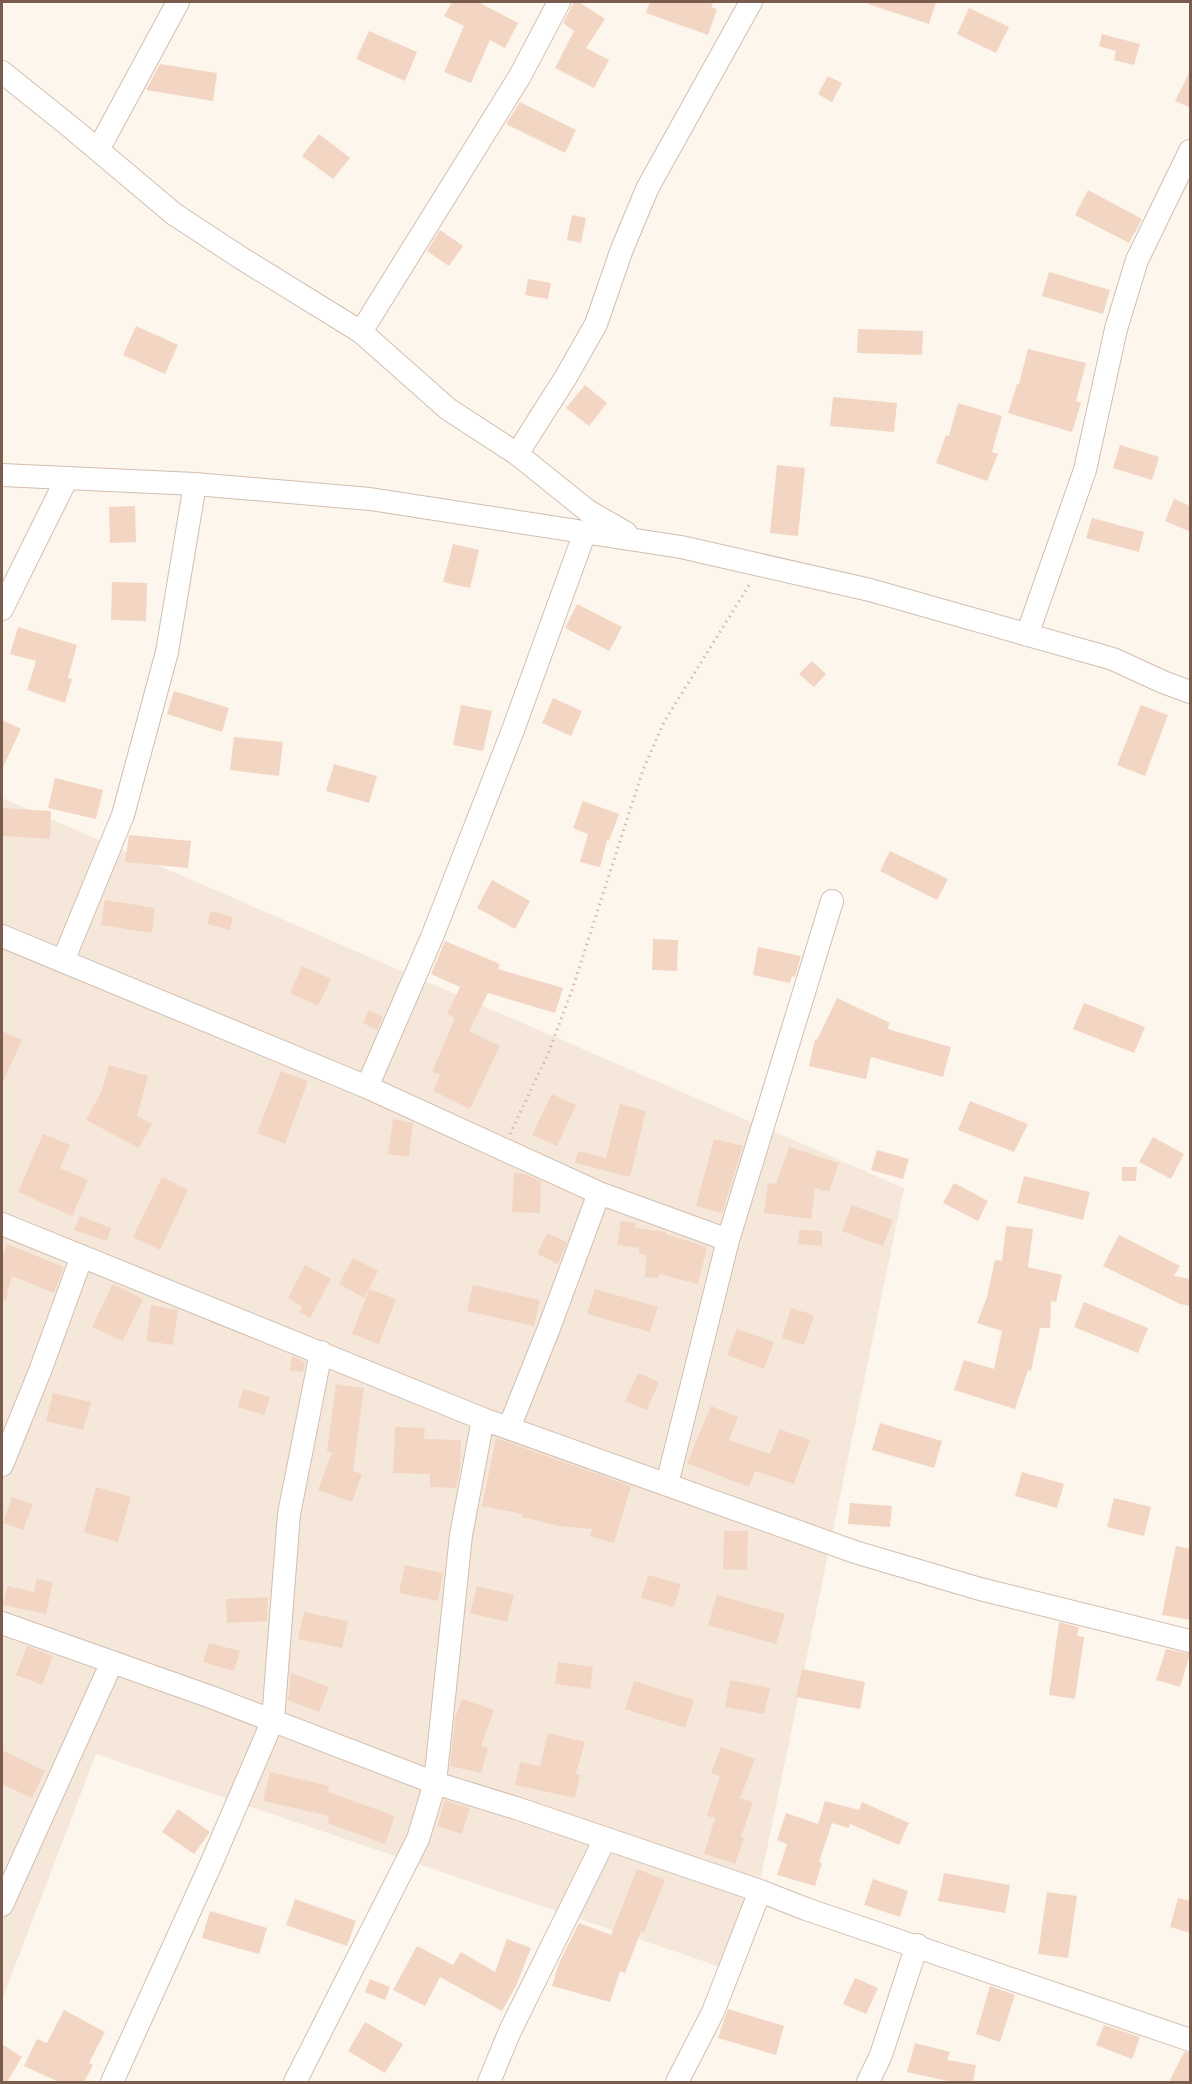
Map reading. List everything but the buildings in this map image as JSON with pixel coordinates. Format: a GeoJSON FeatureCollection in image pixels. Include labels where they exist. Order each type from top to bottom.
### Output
{"type":"FeatureCollection","features":[{"type":"Feature","properties":{"kind":"street"},"geometry":{"type":"LineString","coordinates":[[98,150],[178,2]]}},
{"type":"Feature","properties":{"kind":"street"},"geometry":{"type":"LineString","coordinates":[[361,332],[520,76],[559,2]]}},
{"type":"Feature","properties":{"kind":"street"},"geometry":{"type":"LineString","coordinates":[[517,454],[566,377],[596,324],[622,249],[648,187],[751,2]]}},
{"type":"Feature","properties":{"kind":"street"},"geometry":{"type":"LineString","coordinates":[[2,72],[174,214],[361,332],[448,409],[517,454],[588,511],[638,540]]}},
{"type":"Feature","properties":{"kind":"street"},"geometry":{"type":"LineString","coordinates":[[1027,634],[1085,470],[1116,329],[1137,260],[1191,151]]}},
{"type":"Feature","properties":{"kind":"street"},"geometry":{"type":"LineString","coordinates":[[2,475],[195,484],[370,499],[681,547],[870,590],[1027,634],[1113,659],[1191,692]]}},
{"type":"Feature","properties":{"kind":"street"},"geometry":{"type":"LineString","coordinates":[[2,609],[68,478]]}},
{"type":"Feature","properties":{"kind":"street"},"geometry":{"type":"LineString","coordinates":[[63,961],[126,804],[167,652],[195,484]]}},
{"type":"Feature","properties":{"kind":"street"},"geometry":{"type":"LineString","coordinates":[[368,1087],[432,937],[513,730],[585,532]]}},
{"type":"Feature","properties":{"kind":"street"},"geometry":{"type":"LineString","coordinates":[[667,1484],[728,1240],[832,901]]}},
{"type":"Feature","properties":{"kind":"street"},"geometry":{"type":"LineString","coordinates":[[2,936],[368,1087],[599,1193],[728,1240]]}},
{"type":"Feature","properties":{"kind":"street"},"geometry":{"type":"LineString","coordinates":[[509,1428],[599,1193]]}},
{"type":"Feature","properties":{"kind":"street"},"geometry":{"type":"LineString","coordinates":[[2,1224],[483,1419],[855,1552],[980,1589],[1191,1641]]}},
{"type":"Feature","properties":{"kind":"street"},"geometry":{"type":"LineString","coordinates":[[2,1465],[40,1371],[82,1256]]}},
{"type":"Feature","properties":{"kind":"street"},"geometry":{"type":"LineString","coordinates":[[112,2082],[211,1864],[273,1720],[289,1514],[321,1353]]}},
{"type":"Feature","properties":{"kind":"street"},"geometry":{"type":"LineString","coordinates":[[295,2082],[418,1839],[435,1783],[461,1535],[483,1419]]}},
{"type":"Feature","properties":{"kind":"street"},"geometry":{"type":"LineString","coordinates":[[2,1623],[273,1720],[435,1783],[760,1891],[806,1909],[1191,2040]]}},
{"type":"Feature","properties":{"kind":"street"},"geometry":{"type":"LineString","coordinates":[[2,1905],[112,1662]]}},
{"type":"Feature","properties":{"kind":"street"},"geometry":{"type":"LineString","coordinates":[[489,2082],[510,2031],[605,1839]]}},
{"type":"Feature","properties":{"kind":"street"},"geometry":{"type":"LineString","coordinates":[[677,2082],[713,2012],[760,1891]]}},
{"type":"Feature","properties":{"kind":"street"},"geometry":{"type":"LineString","coordinates":[[868,2082],[881,2055],[917,1945]]}},
{"type":"Feature","properties":{"kind":"path"},"geometry":{"type":"LineString","coordinates":[[503,1149],[548,1054],[576,979],[643,770],[664,722],[761,566]]}},
{"type":"Feature","properties":{"kind":"shaded area"},"geometry":{"type":"Polygon","coordinates":[[[2,798],[904,1188],[741,1974],[96,1754],[2,2000],[2,798]]]}}]}
